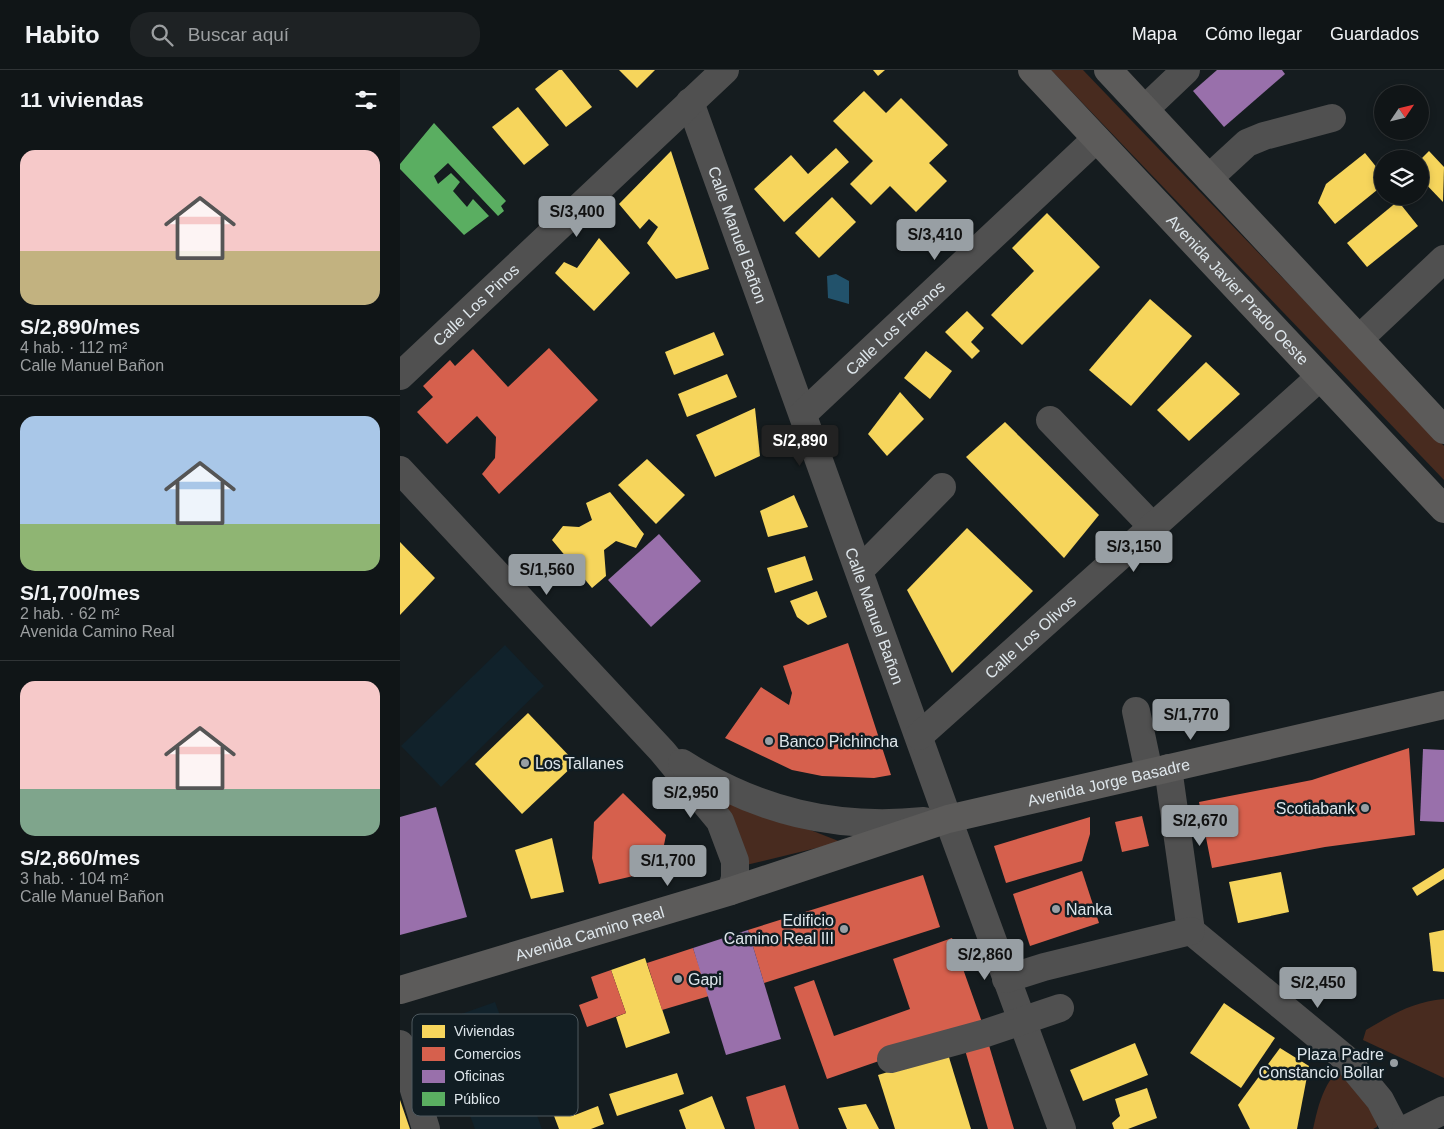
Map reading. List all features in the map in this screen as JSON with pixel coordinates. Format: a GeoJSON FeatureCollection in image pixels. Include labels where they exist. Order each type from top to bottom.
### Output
{"type":"FeatureCollection","features":[{"type":"Feature","properties":{"kind":"main road","name":"Avenida Javier Prado Oeste"},"geometry":{"type":"LineString","coordinates":[[1032,70],[1444,509]]}},
{"type":"Feature","properties":{"kind":"main road"},"geometry":{"type":"LineString","coordinates":[[1108,70],[1444,430]]}},
{"type":"Feature","properties":{"kind":"main road","name":"Avenida Jorge Basadre"},"geometry":{"type":"LineString","coordinates":[[948,819],[1444,705]]}},
{"type":"Feature","properties":{"kind":"main road","name":"Avenida Camino Real"},"geometry":{"type":"LineString","coordinates":[[400,990],[730,891],[948,819]]}},
{"type":"Feature","properties":{"kind":"street","name":"Calle Los Pinos"},"geometry":{"type":"LineString","coordinates":[[400,376],[725,70]]}},
{"type":"Feature","properties":{"kind":"street"},"geometry":{"type":"LineString","coordinates":[[1145,109],[1186,70]]}},
{"type":"Feature","properties":{"kind":"street","name":"Calle Manuel Bañon"},"geometry":{"type":"LineString","coordinates":[[690,102],[1021,1021],[1062,1129]]}},
{"type":"Feature","properties":{"kind":"street"},"geometry":{"type":"LineString","coordinates":[[1208,178],[1248,143],[1264,136],[1332,118]]}},
{"type":"Feature","properties":{"kind":"street","name":"Calle Los Fresnos"},"geometry":{"type":"LineString","coordinates":[[803,414],[1096,139]]}},
{"type":"Feature","properties":{"kind":"street"},"geometry":{"type":"LineString","coordinates":[[1358,338],[1444,259]]}},
{"type":"Feature","properties":{"kind":"street","name":"Calle Los Olivos"},"geometry":{"type":"LineString","coordinates":[[919,736],[1320,377]]}},
{"type":"Feature","properties":{"kind":"street"},"geometry":{"type":"LineString","coordinates":[[1050,420],[1153,527]]}},
{"type":"Feature","properties":{"kind":"street"},"geometry":{"type":"LineString","coordinates":[[400,470],[662,750],[720,821],[735,861],[735,878],[730,891]]}},
{"type":"Feature","properties":{"kind":"street"},"geometry":{"type":"LineString","coordinates":[[860,570],[942,487]]}},
{"type":"Feature","properties":{"kind":"street"},"geometry":{"type":"LineString","coordinates":[[1136,711],[1158,770],[1191,931],[1346,1059],[1380,1100],[1395,1129]]}},
{"type":"Feature","properties":{"kind":"street"},"geometry":{"type":"LineString","coordinates":[[662,750],[721,786],[769,807],[827,821],[887,825],[948,819]]}},
{"type":"Feature","properties":{"kind":"street"},"geometry":{"type":"LineString","coordinates":[[1006,979],[1044,967],[1191,931]]}},
{"type":"Feature","properties":{"kind":"street"},"geometry":{"type":"LineString","coordinates":[[891,1059],[1060,1008]]}},
{"type":"Feature","properties":{"kind":"street"},"geometry":{"type":"LineString","coordinates":[[400,1044],[412,1083]]}},
{"type":"Feature","properties":{"kind":"street"},"geometry":{"type":"LineString","coordinates":[[1406,1129],[1444,1110]]}},
{"type":"Feature","properties":{"kind":"street"},"geometry":{"type":"LineString","coordinates":[[422,1116],[426,1129]]}},
{"type":"Feature","properties":{"kind":"shaded area"},"geometry":{"type":"Polygon","coordinates":[[[1051,70],[1083,70],[1444,446],[1444,480],[1051,70]]]}},
{"type":"Feature","properties":{"kind":"shaded area"},"geometry":{"type":"Polygon","coordinates":[[[505,645],[544,686],[441,787],[401,746],[505,645]]]}},
{"type":"Feature","properties":{"kind":"shaded area"},"geometry":{"type":"Polygon","coordinates":[[[703,788],[841,842],[746,865],[703,788]]]}},
{"type":"Feature","properties":{"kind":"shaded area"},"geometry":{"type":"Polygon","coordinates":[[[1444,999],[1444,1078],[1363,1040],[1366,1030],[1394,1014],[1422,1003],[1444,999]]]}},
{"type":"Feature","properties":{"kind":"shaded area"},"geometry":{"type":"Polygon","coordinates":[[[495,1002],[499,1014],[461,1014],[495,1002]]]}},
{"type":"Feature","properties":{"kind":"shaded area"},"geometry":{"type":"Polygon","coordinates":[[[1340,1068],[1378,1120],[1377,1127],[1373,1129],[1313,1129],[1325,1089],[1340,1068]]]}},
{"type":"Feature","properties":{"kind":"shaded area"},"geometry":{"type":"Polygon","coordinates":[[[470,1116],[537,1116],[542,1129],[475,1129],[470,1116]]]}},
{"type":"Feature","properties":{"kind":"water"},"geometry":{"type":"Polygon","coordinates":[[[836,274],[849,281],[849,304],[828,298],[827,276],[836,274]]]}},
{"type":"Feature","properties":{"kind":"building: Viviendas"},"geometry":{"type":"Polygon","coordinates":[[[559,70],[562,70],[592,107],[566,127],[535,89],[559,70]]]}},
{"type":"Feature","properties":{"kind":"building: Viviendas"},"geometry":{"type":"Polygon","coordinates":[[[619,70],[655,70],[637,88],[619,70]]]}},
{"type":"Feature","properties":{"kind":"building: Viviendas"},"geometry":{"type":"Polygon","coordinates":[[[873,70],[885,70],[878,76],[873,70]]]}},
{"type":"Feature","properties":{"kind":"building: Viviendas"},"geometry":{"type":"Polygon","coordinates":[[[864,91],[886,113],[901,98],[948,145],[929,163],[947,181],[916,212],[890,186],[871,205],[850,184],[873,161],[833,121],[864,91]]]}},
{"type":"Feature","properties":{"kind":"building: Viviendas"},"geometry":{"type":"Polygon","coordinates":[[[518,107],[549,145],[524,165],[492,127],[518,107]]]}},
{"type":"Feature","properties":{"kind":"building: Viviendas"},"geometry":{"type":"Polygon","coordinates":[[[836,148],[849,162],[784,222],[754,189],[791,155],[808,174],[836,148]]]}},
{"type":"Feature","properties":{"kind":"building: Viviendas"},"geometry":{"type":"Polygon","coordinates":[[[671,151],[709,269],[676,279],[647,243],[658,227],[649,219],[640,229],[619,204],[671,151]]]}},
{"type":"Feature","properties":{"kind":"building: Viviendas"},"geometry":{"type":"Polygon","coordinates":[[[1429,151],[1444,167],[1443,202],[1429,187],[1429,151]]]}},
{"type":"Feature","properties":{"kind":"building: Viviendas"},"geometry":{"type":"Polygon","coordinates":[[[1365,153],[1374,164],[1374,192],[1335,224],[1318,203],[1326,184],[1365,153]]]}},
{"type":"Feature","properties":{"kind":"building: Viviendas"},"geometry":{"type":"Polygon","coordinates":[[[832,197],[856,222],[819,258],[795,233],[832,197]]]}},
{"type":"Feature","properties":{"kind":"building: Viviendas"},"geometry":{"type":"Polygon","coordinates":[[[1393,205],[1401,205],[1418,226],[1367,267],[1347,243],[1393,205]]]}},
{"type":"Feature","properties":{"kind":"building: Viviendas"},"geometry":{"type":"Polygon","coordinates":[[[1047,213],[1100,267],[1022,345],[991,315],[1034,271],[1012,248],[1047,213]]]}},
{"type":"Feature","properties":{"kind":"building: Viviendas"},"geometry":{"type":"Polygon","coordinates":[[[599,238],[630,273],[594,311],[555,273],[564,262],[577,268],[599,238]]]}},
{"type":"Feature","properties":{"kind":"building: Viviendas"},"geometry":{"type":"Polygon","coordinates":[[[1150,299],[1192,336],[1131,406],[1089,370],[1150,299]]]}},
{"type":"Feature","properties":{"kind":"building: Viviendas"},"geometry":{"type":"Polygon","coordinates":[[[967,311],[984,328],[971,342],[980,351],[972,359],[945,332],[967,311]]]}},
{"type":"Feature","properties":{"kind":"building: Viviendas"},"geometry":{"type":"Polygon","coordinates":[[[714,332],[724,355],[674,375],[665,352],[714,332]]]}},
{"type":"Feature","properties":{"kind":"building: Viviendas"},"geometry":{"type":"Polygon","coordinates":[[[926,351],[952,371],[930,399],[904,378],[926,351]]]}},
{"type":"Feature","properties":{"kind":"building: Viviendas"},"geometry":{"type":"Polygon","coordinates":[[[1206,362],[1240,394],[1189,441],[1157,410],[1206,362]]]}},
{"type":"Feature","properties":{"kind":"building: Viviendas"},"geometry":{"type":"Polygon","coordinates":[[[727,374],[737,397],[687,417],[678,394],[727,374]]]}},
{"type":"Feature","properties":{"kind":"building: Viviendas"},"geometry":{"type":"Polygon","coordinates":[[[900,392],[924,419],[887,456],[868,434],[900,392]]]}},
{"type":"Feature","properties":{"kind":"building: Viviendas"},"geometry":{"type":"Polygon","coordinates":[[[755,408],[760,456],[715,477],[696,435],[755,408]]]}},
{"type":"Feature","properties":{"kind":"building: Viviendas"},"geometry":{"type":"Polygon","coordinates":[[[1005,422],[1099,515],[1064,558],[966,457],[1005,422]]]}},
{"type":"Feature","properties":{"kind":"building: Viviendas"},"geometry":{"type":"Polygon","coordinates":[[[647,459],[685,495],[656,524],[618,485],[647,459]]]}},
{"type":"Feature","properties":{"kind":"building: Viviendas"},"geometry":{"type":"Polygon","coordinates":[[[610,492],[644,534],[636,548],[616,541],[604,550],[606,576],[592,588],[552,540],[563,526],[579,527],[592,520],[586,503],[610,492]]]}},
{"type":"Feature","properties":{"kind":"building: Viviendas"},"geometry":{"type":"Polygon","coordinates":[[[794,495],[808,527],[768,537],[760,511],[794,495]]]}},
{"type":"Feature","properties":{"kind":"building: Viviendas"},"geometry":{"type":"Polygon","coordinates":[[[967,528],[1033,591],[952,673],[907,590],[967,528]]]}},
{"type":"Feature","properties":{"kind":"building: Viviendas"},"geometry":{"type":"Polygon","coordinates":[[[400,542],[435,578],[400,615],[400,542]]]}},
{"type":"Feature","properties":{"kind":"building: Viviendas"},"geometry":{"type":"Polygon","coordinates":[[[805,556],[813,580],[775,593],[767,568],[805,556]]]}},
{"type":"Feature","properties":{"kind":"building: Viviendas"},"geometry":{"type":"Polygon","coordinates":[[[817,591],[827,617],[808,625],[797,617],[790,601],[817,591]]]}},
{"type":"Feature","properties":{"kind":"building: Viviendas","name":"Los Tallanes"},"geometry":{"type":"Polygon","coordinates":[[[528,713],[576,763],[522,814],[475,764],[528,713]]]}},
{"type":"Feature","properties":{"kind":"building: Viviendas"},"geometry":{"type":"Polygon","coordinates":[[[552,838],[564,892],[531,899],[515,850],[552,838]]]}},
{"type":"Feature","properties":{"kind":"building: Viviendas"},"geometry":{"type":"Polygon","coordinates":[[[1444,868],[1444,879],[1417,896],[1412,888],[1444,868]]]}},
{"type":"Feature","properties":{"kind":"building: Viviendas"},"geometry":{"type":"Polygon","coordinates":[[[1281,872],[1289,912],[1238,923],[1229,882],[1281,872]]]}},
{"type":"Feature","properties":{"kind":"building: Viviendas"},"geometry":{"type":"Polygon","coordinates":[[[1444,930],[1444,972],[1433,971],[1429,933],[1444,930]]]}},
{"type":"Feature","properties":{"kind":"building: Viviendas"},"geometry":{"type":"Polygon","coordinates":[[[645,958],[670,1033],[626,1048],[616,1017],[626,1013],[611,970],[645,958]]]}},
{"type":"Feature","properties":{"kind":"building: Viviendas"},"geometry":{"type":"Polygon","coordinates":[[[1224,1003],[1275,1038],[1241,1088],[1190,1053],[1224,1003]]]}},
{"type":"Feature","properties":{"kind":"building: Viviendas"},"geometry":{"type":"Polygon","coordinates":[[[1135,1043],[1148,1075],[1083,1101],[1070,1070],[1135,1043]]]}},
{"type":"Feature","properties":{"kind":"building: Viviendas"},"geometry":{"type":"Polygon","coordinates":[[[1280,1048],[1309,1066],[1297,1129],[1250,1129],[1238,1105],[1280,1048]]]}},
{"type":"Feature","properties":{"kind":"building: Viviendas"},"geometry":{"type":"Polygon","coordinates":[[[948,1054],[971,1129],[895,1129],[878,1075],[948,1054]]]}},
{"type":"Feature","properties":{"kind":"building: Viviendas"},"geometry":{"type":"Polygon","coordinates":[[[677,1073],[684,1094],[617,1116],[609,1094],[677,1073]]]}},
{"type":"Feature","properties":{"kind":"building: Viviendas"},"geometry":{"type":"Polygon","coordinates":[[[1147,1088],[1157,1118],[1128,1129],[1114,1129],[1112,1123],[1120,1116],[1115,1099],[1147,1088]]]}},
{"type":"Feature","properties":{"kind":"building: Viviendas"},"geometry":{"type":"Polygon","coordinates":[[[712,1096],[725,1129],[686,1129],[679,1110],[712,1096]]]}},
{"type":"Feature","properties":{"kind":"building: Viviendas"},"geometry":{"type":"Polygon","coordinates":[[[400,1100],[410,1129],[400,1129],[400,1100]]]}},
{"type":"Feature","properties":{"kind":"building: Viviendas"},"geometry":{"type":"Polygon","coordinates":[[[866,1104],[879,1129],[847,1129],[838,1108],[866,1104]]]}},
{"type":"Feature","properties":{"kind":"building: Viviendas"},"geometry":{"type":"Polygon","coordinates":[[[598,1106],[604,1124],[591,1129],[559,1129],[554,1116],[578,1116],[578,1114],[598,1106]]]}},
{"type":"Feature","properties":{"kind":"building: Comercios"},"geometry":{"type":"Polygon","coordinates":[[[549,348],[598,400],[499,494],[482,474],[495,458],[496,437],[477,416],[447,444],[417,412],[433,397],[423,386],[450,360],[455,366],[473,349],[508,387],[549,348]]]}},
{"type":"Feature","properties":{"kind":"building: Comercios"},"geometry":{"type":"Polygon","coordinates":[[[848,643],[891,775],[874,778],[822,776],[792,770],[725,738],[761,687],[789,705],[792,693],[783,666],[848,643]]]}},
{"type":"Feature","properties":{"kind":"building: Comercios"},"geometry":{"type":"Polygon","coordinates":[[[1409,748],[1415,835],[1325,847],[1212,868],[1199,802],[1312,780],[1409,748]]]}},
{"type":"Feature","properties":{"kind":"building: Comercios"},"geometry":{"type":"Polygon","coordinates":[[[623,793],[666,835],[659,870],[599,884],[592,858],[594,822],[623,793]]]}},
{"type":"Feature","properties":{"kind":"building: Comercios"},"geometry":{"type":"Polygon","coordinates":[[[1142,816],[1149,846],[1122,852],[1115,822],[1142,816]]]}},
{"type":"Feature","properties":{"kind":"building: Comercios"},"geometry":{"type":"Polygon","coordinates":[[[1090,817],[1090,834],[1082,861],[1006,883],[994,846],[1090,817]]]}},
{"type":"Feature","properties":{"kind":"building: Comercios","name":"Nanka"},"geometry":{"type":"Polygon","coordinates":[[[1082,871],[1099,923],[1030,946],[1013,894],[1082,871]]]}},
{"type":"Feature","properties":{"kind":"building: Comercios","name":"Edificio Camino Real III"},"geometry":{"type":"Polygon","coordinates":[[[923,875],[940,927],[764,983],[748,930],[923,875]]]}},
{"type":"Feature","properties":{"kind":"building: Comercios"},"geometry":{"type":"Polygon","coordinates":[[[952,938],[983,1025],[827,1079],[794,987],[814,980],[834,1036],[910,1009],[893,959],[952,938]]]}},
{"type":"Feature","properties":{"kind":"building: Comercios","name":"Gapi"},"geometry":{"type":"Polygon","coordinates":[[[693,948],[709,996],[662,1010],[647,963],[693,948]]]}},
{"type":"Feature","properties":{"kind":"building: Comercios"},"geometry":{"type":"Polygon","coordinates":[[[611,970],[626,1013],[587,1027],[579,1005],[598,998],[591,977],[611,970]]]}},
{"type":"Feature","properties":{"kind":"building: Comercios"},"geometry":{"type":"Polygon","coordinates":[[[988,1042],[1014,1129],[988,1129],[965,1050],[988,1042]]]}},
{"type":"Feature","properties":{"kind":"building: Comercios"},"geometry":{"type":"Polygon","coordinates":[[[785,1085],[799,1129],[755,1129],[746,1097],[785,1085]]]}},
{"type":"Feature","properties":{"kind":"building: Oficinas"},"geometry":{"type":"Polygon","coordinates":[[[1217,70],[1282,70],[1285,74],[1224,127],[1193,91],[1217,70]]]}},
{"type":"Feature","properties":{"kind":"building: Oficinas"},"geometry":{"type":"Polygon","coordinates":[[[659,534],[701,581],[651,627],[608,580],[659,534]]]}},
{"type":"Feature","properties":{"kind":"building: Oficinas"},"geometry":{"type":"Polygon","coordinates":[[[1423,749],[1444,750],[1444,822],[1420,821],[1423,749]]]}},
{"type":"Feature","properties":{"kind":"building: Oficinas"},"geometry":{"type":"Polygon","coordinates":[[[436,807],[467,917],[400,935],[400,817],[436,807]]]}},
{"type":"Feature","properties":{"kind":"building: Oficinas"},"geometry":{"type":"Polygon","coordinates":[[[748,930],[781,1039],[726,1055],[693,948],[748,930]]]}},
{"type":"Feature","properties":{"kind":"building: Público"},"geometry":{"type":"Polygon","coordinates":[[[434,123],[506,201],[501,206],[504,211],[498,216],[448,163],[434,176],[438,184],[451,173],[460,182],[453,191],[467,207],[473,199],[489,216],[464,235],[400,169],[400,164],[434,123]]]}},
{"type":"Feature","properties":{"kind":"place","name":"Banco Pichincha"},"geometry":{"type":"Point","coordinates":[769,741]}},
{"type":"Feature","properties":{"kind":"place","name":"Los Tallanes"},"geometry":{"type":"Point","coordinates":[525,763]}},
{"type":"Feature","properties":{"kind":"place","name":"Scotiabank"},"geometry":{"type":"Point","coordinates":[1365,808]}},
{"type":"Feature","properties":{"kind":"place","name":"Nanka"},"geometry":{"type":"Point","coordinates":[1056,909]}},
{"type":"Feature","properties":{"kind":"place","name":"Edificio Camino Real III"},"geometry":{"type":"Point","coordinates":[844,929]}},
{"type":"Feature","properties":{"kind":"place","name":"Gapi"},"geometry":{"type":"Point","coordinates":[678,979]}},
{"type":"Feature","properties":{"kind":"place","name":"Plaza Padre Constancio Bollar"},"geometry":{"type":"Point","coordinates":[1394,1063]}}]}
